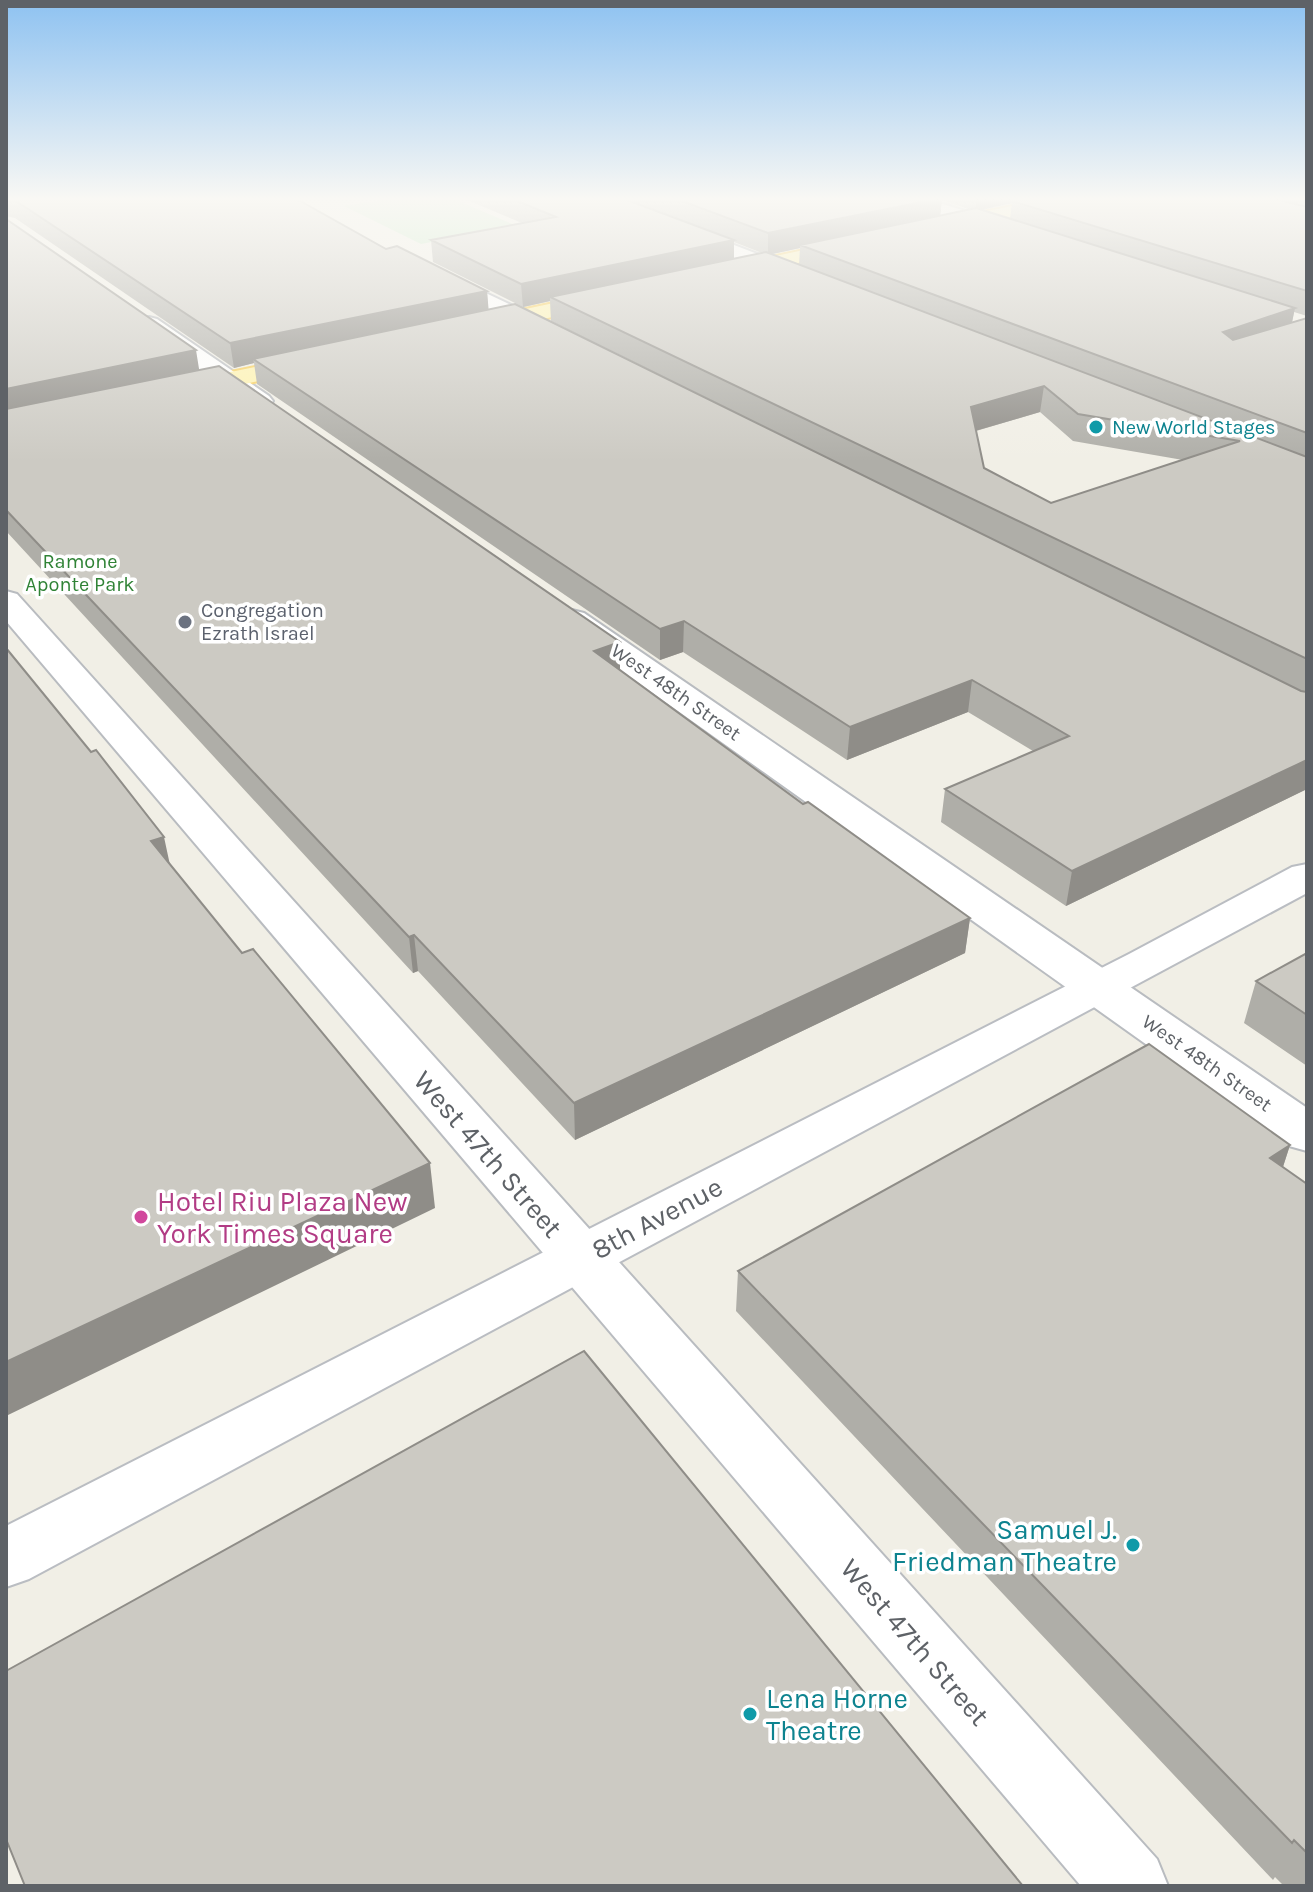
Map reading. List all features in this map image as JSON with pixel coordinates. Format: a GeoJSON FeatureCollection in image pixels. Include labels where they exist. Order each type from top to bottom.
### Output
{"type":"FeatureCollection","features":[{"type":"Feature","properties":{"kind":"main road"},"geometry":{"type":"LineString","coordinates":[[451,332],[627,294]]}},
{"type":"Feature","properties":{"kind":"main road"},"geometry":{"type":"LineString","coordinates":[[158,395],[330,358]]}},
{"type":"Feature","properties":{"kind":"street"},"geometry":{"type":"LineString","coordinates":[[456,285],[574,345]]}},
{"type":"Feature","properties":{"kind":"street"},"geometry":{"type":"LineString","coordinates":[[818,285],[822,287]]}},
{"type":"Feature","properties":{"kind":"street"},"geometry":{"type":"LineString","coordinates":[[119,303],[288,421]]}},
{"type":"Feature","properties":{"kind":"street","name":"West 47th Street"},"geometry":{"type":"LineString","coordinates":[[6,601],[1130,1886]]}},
{"type":"Feature","properties":{"kind":"street","name":"West 48th Street"},"geometry":{"type":"LineString","coordinates":[[548,603],[1307,1133]]}},
{"type":"Feature","properties":{"kind":"street","name":"8th Avenue"},"geometry":{"type":"LineString","coordinates":[[6,1558],[1099,988],[1307,876]]}},
{"type":"Feature","properties":{"kind":"building"},"geometry":{"type":"Polygon","coordinates":[[[6,285],[102,285],[196,350],[6,389],[6,285]]]}},
{"type":"Feature","properties":{"kind":"building"},"geometry":{"type":"Polygon","coordinates":[[[143,285],[476,285],[487,291],[230,343],[143,285]]]}},
{"type":"Feature","properties":{"kind":"building"},"geometry":{"type":"Polygon","coordinates":[[[606,285],[854,285],[1307,457],[1307,659],[550,297],[606,285]],[[1044,386],[971,407],[984,468],[1051,503],[1240,441],[1078,414],[1044,386]]]}},
{"type":"Feature","properties":{"kind":"building"},"geometry":{"type":"Polygon","coordinates":[[[909,285],[1223,285],[1295,308],[1223,332],[1233,340],[1307,318],[1307,433],[909,285]]]}},
{"type":"Feature","properties":{"kind":"building"},"geometry":{"type":"Polygon","coordinates":[[[1288,285],[1307,285],[1307,291],[1288,285]]]}},
{"type":"Feature","properties":{"kind":"building"},"geometry":{"type":"Polygon","coordinates":[[[515,304],[1307,692],[1307,760],[1072,871],[945,789],[1069,736],[972,680],[850,727],[684,621],[660,629],[253,359],[515,304]]]}},
{"type":"Feature","properties":{"kind":"building"},"geometry":{"type":"Polygon","coordinates":[[[219,366],[620,642],[594,651],[803,804],[808,802],[970,918],[574,1103],[414,935],[409,937],[6,510],[6,409],[219,366]]]}},
{"type":"Feature","properties":{"kind":"building"},"geometry":{"type":"Polygon","coordinates":[[[6,648],[91,752],[96,750],[164,837],[151,841],[242,953],[253,949],[430,1163],[6,1362],[6,648]]]}},
{"type":"Feature","properties":{"kind":"building"},"geometry":{"type":"Polygon","coordinates":[[[1307,953],[1307,1015],[1256,981],[1307,953]]]}},
{"type":"Feature","properties":{"kind":"building"},"geometry":{"type":"Polygon","coordinates":[[[1149,1044],[1290,1145],[1270,1158],[1307,1184],[1307,1853],[1294,1840],[1292,1843],[738,1271],[1149,1044]]]}},
{"type":"Feature","properties":{"kind":"building"},"geometry":{"type":"Polygon","coordinates":[[[584,1351],[1023,1886],[25,1886],[6,1839],[6,1671],[584,1351]]]}},
{"type":"Feature","properties":{"kind":"place","name":"New World Stages"},"geometry":{"type":"Point","coordinates":[1096,427]}},
{"type":"Feature","properties":{"kind":"place","name":"Congregation Ezrath Israel"},"geometry":{"type":"Point","coordinates":[185,622]}},
{"type":"Feature","properties":{"kind":"place","name":"Hotel Riu Plaza New York Times Square"},"geometry":{"type":"Point","coordinates":[141,1217]}},
{"type":"Feature","properties":{"kind":"place","name":"Samuel J. Friedman Theatre"},"geometry":{"type":"Point","coordinates":[1133,1545]}},
{"type":"Feature","properties":{"kind":"place","name":"Lena Horne Theatre"},"geometry":{"type":"Point","coordinates":[750,1714]}},
{"type":"Feature","properties":{"kind":"park label","name":"Ramone Aponte Park"},"geometry":{"type":"Point","coordinates":[80,572]}}]}
